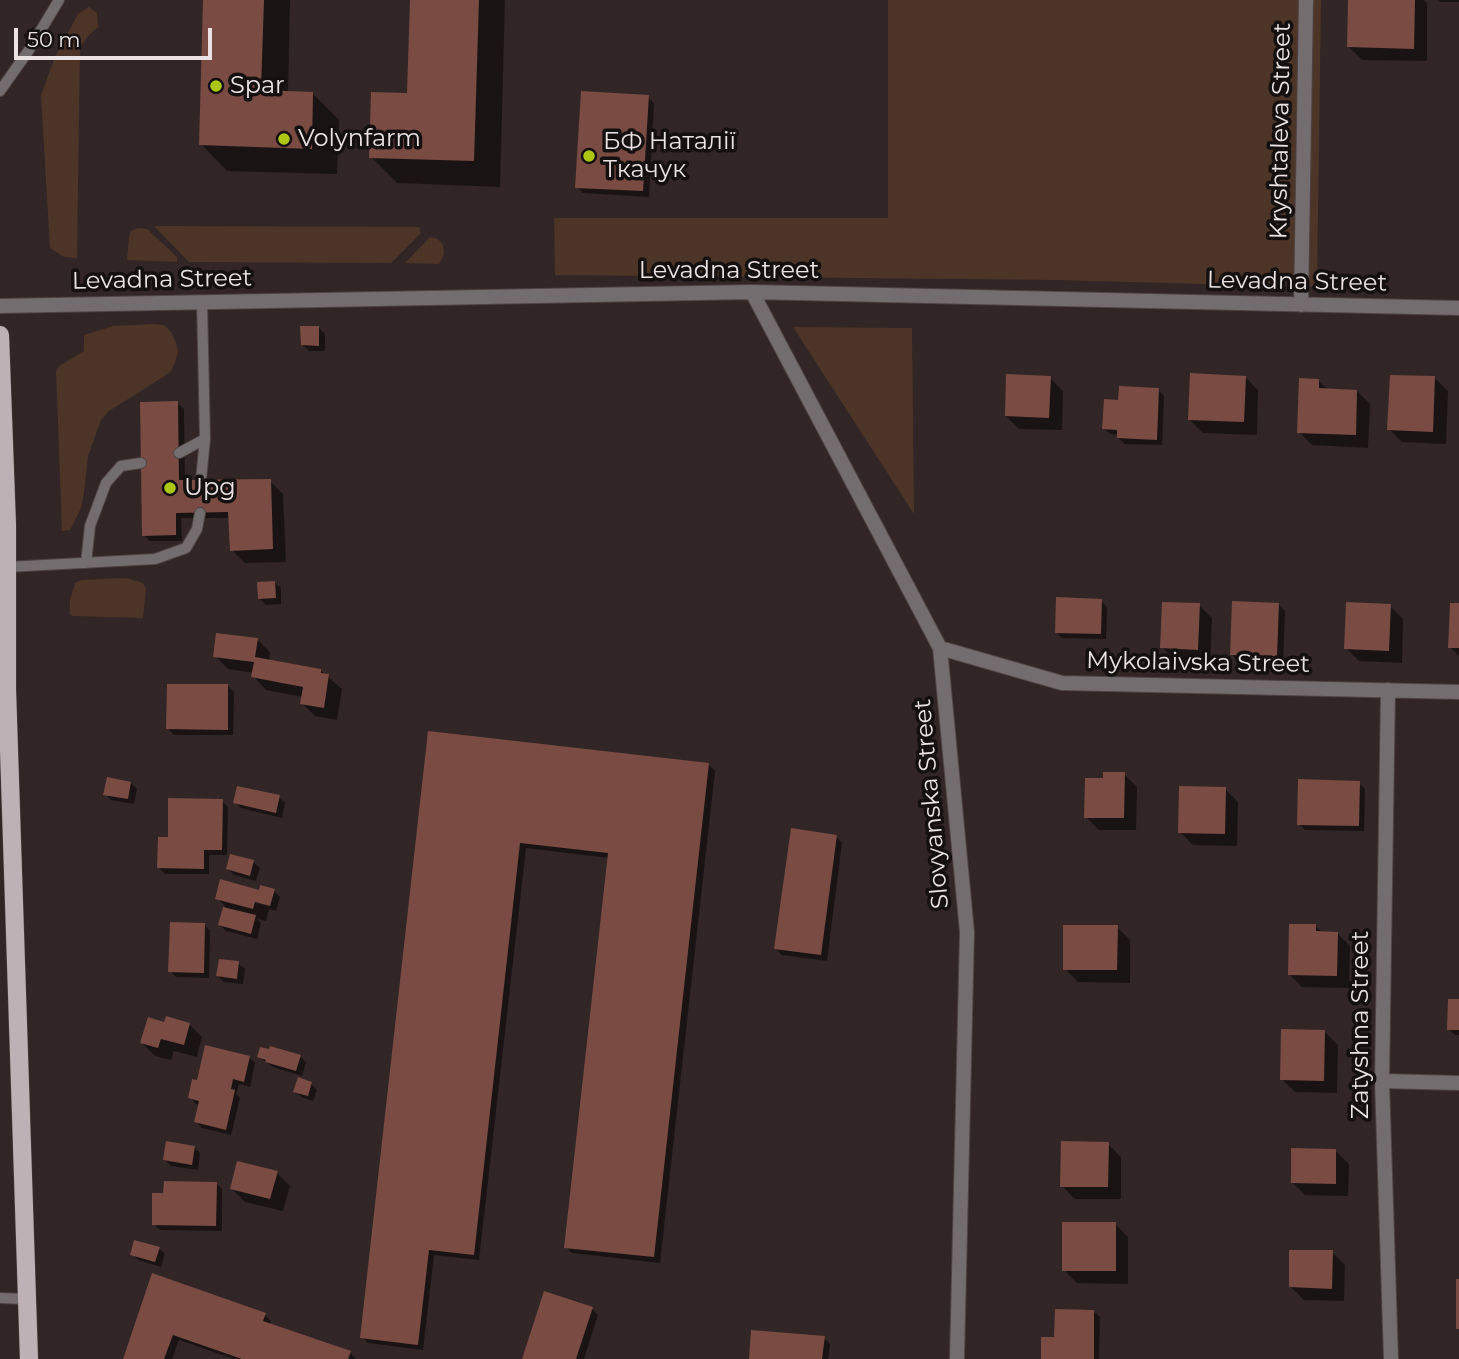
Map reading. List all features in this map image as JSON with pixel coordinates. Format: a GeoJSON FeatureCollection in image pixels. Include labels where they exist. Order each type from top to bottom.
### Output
{"type":"FeatureCollection","features":[{"type":"Feature","properties":{"kind":"main road"},"geometry":{"type":"LineString","coordinates":[[0,335],[7,525],[3,687],[7,905],[29,1359]]}},
{"type":"Feature","properties":{"kind":"street","name":"Kryshtaleva Street"},"geometry":{"type":"LineString","coordinates":[[1301,305],[1306,0]]}},
{"type":"Feature","properties":{"kind":"street","name":"Levadna Street"},"geometry":{"type":"LineString","coordinates":[[0,306],[752,292],[1459,308]]}},
{"type":"Feature","properties":{"kind":"street","name":"Slovyanska Street"},"geometry":{"type":"LineString","coordinates":[[752,292],[940,648],[967,932],[957,1359]]}},
{"type":"Feature","properties":{"kind":"street","name":"Mykolaivska Street"},"geometry":{"type":"LineString","coordinates":[[940,648],[1062,683],[1459,692]]}},
{"type":"Feature","properties":{"kind":"street","name":"Zatyshna Street"},"geometry":{"type":"LineString","coordinates":[[1388,690],[1382,1081],[1391,1359]]}},
{"type":"Feature","properties":{"kind":"street"},"geometry":{"type":"LineString","coordinates":[[1382,1081],[1459,1083]]}},
{"type":"Feature","properties":{"kind":"lane"},"geometry":{"type":"LineString","coordinates":[[0,90],[29,50],[59,0]]}},
{"type":"Feature","properties":{"kind":"lane"},"geometry":{"type":"LineString","coordinates":[[201,480],[205,439],[202,302]]}},
{"type":"Feature","properties":{"kind":"lane"},"geometry":{"type":"LineString","coordinates":[[179,453],[205,439]]}},
{"type":"Feature","properties":{"kind":"lane"},"geometry":{"type":"LineString","coordinates":[[86,563],[90,526],[106,483],[121,466],[141,463]]}},
{"type":"Feature","properties":{"kind":"lane"},"geometry":{"type":"LineString","coordinates":[[7,566],[155,559],[186,548],[197,529],[200,513]]}},
{"type":"Feature","properties":{"kind":"lane"},"geometry":{"type":"LineString","coordinates":[[0,1298],[26,1299]]}},
{"type":"Feature","properties":{"kind":"shaded area"},"geometry":{"type":"Polygon","coordinates":[[[888,0],[1321,0],[1317,287],[1054,280],[555,275],[554,218],[888,218],[888,0]]]}},
{"type":"Feature","properties":{"kind":"shaded area"},"geometry":{"type":"Polygon","coordinates":[[[89,7],[97,13],[98,27],[80,47],[77,258],[64,257],[50,248],[41,95],[55,57],[78,14],[89,7]]]}},
{"type":"Feature","properties":{"kind":"shaded area"},"geometry":{"type":"Polygon","coordinates":[[[154,226],[419,227],[421,233],[391,263],[189,262],[154,226]]]}},
{"type":"Feature","properties":{"kind":"shaded area"},"geometry":{"type":"Polygon","coordinates":[[[138,228],[147,229],[177,257],[177,262],[127,260],[131,231],[138,228]]]}},
{"type":"Feature","properties":{"kind":"shaded area"},"geometry":{"type":"Polygon","coordinates":[[[430,237],[438,239],[443,245],[444,254],[439,264],[405,263],[430,237]]]}},
{"type":"Feature","properties":{"kind":"shaded area"},"geometry":{"type":"Polygon","coordinates":[[[164,325],[176,343],[178,352],[171,372],[109,411],[101,420],[88,456],[81,508],[70,530],[62,531],[56,371],[59,366],[84,351],[84,335],[113,326],[164,325]]]}},
{"type":"Feature","properties":{"kind":"shaded area"},"geometry":{"type":"Polygon","coordinates":[[[793,327],[912,328],[914,514],[793,327]]]}},
{"type":"Feature","properties":{"kind":"shaded area"},"geometry":{"type":"Polygon","coordinates":[[[126,578],[143,583],[146,589],[143,618],[70,614],[70,600],[75,583],[81,580],[126,578]]]}},
{"type":"Feature","properties":{"kind":"building"},"geometry":{"type":"Polygon","coordinates":[[[203,0],[264,0],[261,90],[313,92],[312,149],[199,145],[203,0]]]}},
{"type":"Feature","properties":{"kind":"building"},"geometry":{"type":"Polygon","coordinates":[[[410,0],[479,0],[474,161],[369,158],[371,92],[407,93],[410,0]]]}},
{"type":"Feature","properties":{"kind":"building"},"geometry":{"type":"Polygon","coordinates":[[[1348,0],[1415,0],[1414,49],[1347,47],[1348,0]]]}},
{"type":"Feature","properties":{"kind":"building"},"geometry":{"type":"Polygon","coordinates":[[[581,91],[649,95],[643,191],[575,188],[581,91]]]}},
{"type":"Feature","properties":{"kind":"building"},"geometry":{"type":"Polygon","coordinates":[[[300,326],[319,326],[319,346],[301,345],[300,326]]]}},
{"type":"Feature","properties":{"kind":"building"},"geometry":{"type":"Polygon","coordinates":[[[1190,373],[1246,376],[1244,422],[1188,420],[1190,373]]]}},
{"type":"Feature","properties":{"kind":"building"},"geometry":{"type":"Polygon","coordinates":[[[1006,374],[1051,376],[1049,418],[1005,416],[1006,374]]]}},
{"type":"Feature","properties":{"kind":"building"},"geometry":{"type":"Polygon","coordinates":[[[1390,375],[1435,376],[1433,432],[1387,430],[1390,375]]]}},
{"type":"Feature","properties":{"kind":"building"},"geometry":{"type":"Polygon","coordinates":[[[1299,378],[1319,379],[1319,388],[1357,390],[1356,435],[1297,433],[1299,378]]]}},
{"type":"Feature","properties":{"kind":"building"},"geometry":{"type":"Polygon","coordinates":[[[1119,386],[1159,388],[1157,440],[1117,438],[1117,430],[1102,429],[1104,399],[1118,400],[1119,386]]]}},
{"type":"Feature","properties":{"kind":"building"},"geometry":{"type":"Polygon","coordinates":[[[178,401],[179,480],[271,479],[273,549],[230,551],[228,512],[176,513],[176,535],[142,536],[140,402],[178,401]]]}},
{"type":"Feature","properties":{"kind":"building"},"geometry":{"type":"Polygon","coordinates":[[[275,581],[276,598],[258,599],[257,582],[275,581]]]}},
{"type":"Feature","properties":{"kind":"building"},"geometry":{"type":"Polygon","coordinates":[[[1056,597],[1102,599],[1101,634],[1055,633],[1056,597]]]}},
{"type":"Feature","properties":{"kind":"building"},"geometry":{"type":"Polygon","coordinates":[[[1232,601],[1279,603],[1277,657],[1230,655],[1232,601]]]}},
{"type":"Feature","properties":{"kind":"building"},"geometry":{"type":"Polygon","coordinates":[[[1162,602],[1200,603],[1198,650],[1160,648],[1162,602]]]}},
{"type":"Feature","properties":{"kind":"building"},"geometry":{"type":"Polygon","coordinates":[[[1346,602],[1391,604],[1389,651],[1344,649],[1346,602]]]}},
{"type":"Feature","properties":{"kind":"building"},"geometry":{"type":"Polygon","coordinates":[[[1450,603],[1459,603],[1459,648],[1448,648],[1450,603]]]}},
{"type":"Feature","properties":{"kind":"building"},"geometry":{"type":"Polygon","coordinates":[[[216,633],[258,638],[255,657],[321,669],[321,673],[329,674],[324,708],[300,704],[303,687],[251,677],[254,662],[213,657],[216,633]]]}},
{"type":"Feature","properties":{"kind":"building"},"geometry":{"type":"Polygon","coordinates":[[[167,684],[228,684],[228,730],[166,729],[167,684]]]}},
{"type":"Feature","properties":{"kind":"building"},"geometry":{"type":"Polygon","coordinates":[[[428,731],[709,763],[654,1257],[564,1248],[608,853],[520,843],[474,1255],[429,1250],[418,1345],[360,1338],[428,731]]]}},
{"type":"Feature","properties":{"kind":"building"},"geometry":{"type":"Polygon","coordinates":[[[1103,772],[1125,772],[1124,818],[1084,818],[1085,778],[1103,778],[1103,772]]]}},
{"type":"Feature","properties":{"kind":"building"},"geometry":{"type":"Polygon","coordinates":[[[107,777],[131,782],[128,799],[103,795],[107,777]]]}},
{"type":"Feature","properties":{"kind":"building"},"geometry":{"type":"Polygon","coordinates":[[[1298,779],[1360,781],[1359,826],[1297,825],[1298,779]]]}},
{"type":"Feature","properties":{"kind":"building"},"geometry":{"type":"Polygon","coordinates":[[[237,786],[280,795],[276,813],[233,803],[237,786]]]}},
{"type":"Feature","properties":{"kind":"building"},"geometry":{"type":"Polygon","coordinates":[[[1179,786],[1226,787],[1225,834],[1178,833],[1179,786]]]}},
{"type":"Feature","properties":{"kind":"building"},"geometry":{"type":"Polygon","coordinates":[[[168,798],[223,799],[222,850],[204,850],[204,869],[157,868],[158,837],[168,837],[168,798]]]}},
{"type":"Feature","properties":{"kind":"building"},"geometry":{"type":"Polygon","coordinates":[[[791,828],[837,835],[821,955],[774,949],[791,828]]]}},
{"type":"Feature","properties":{"kind":"building"},"geometry":{"type":"Polygon","coordinates":[[[230,854],[254,860],[250,876],[226,869],[230,854]]]}},
{"type":"Feature","properties":{"kind":"building"},"geometry":{"type":"Polygon","coordinates":[[[220,879],[259,890],[260,885],[275,889],[270,906],[255,902],[253,909],[215,899],[220,879]]]}},
{"type":"Feature","properties":{"kind":"building"},"geometry":{"type":"Polygon","coordinates":[[[223,907],[256,915],[251,934],[218,925],[223,907]]]}},
{"type":"Feature","properties":{"kind":"building"},"geometry":{"type":"Polygon","coordinates":[[[170,922],[205,923],[204,973],[168,972],[170,922]]]}},
{"type":"Feature","properties":{"kind":"building"},"geometry":{"type":"Polygon","coordinates":[[[1289,924],[1316,924],[1316,931],[1338,932],[1337,976],[1288,975],[1289,924]]]}},
{"type":"Feature","properties":{"kind":"building"},"geometry":{"type":"Polygon","coordinates":[[[1063,925],[1118,925],[1117,970],[1063,970],[1063,925]]]}},
{"type":"Feature","properties":{"kind":"building"},"geometry":{"type":"Polygon","coordinates":[[[219,959],[239,961],[237,979],[216,976],[219,959]]]}},
{"type":"Feature","properties":{"kind":"building"},"geometry":{"type":"Polygon","coordinates":[[[1448,999],[1459,999],[1459,1030],[1447,1030],[1448,999]]]}},
{"type":"Feature","properties":{"kind":"building"},"geometry":{"type":"Polygon","coordinates":[[[166,1016],[190,1023],[184,1045],[161,1039],[158,1048],[140,1043],[148,1017],[164,1022],[166,1016]]]}},
{"type":"Feature","properties":{"kind":"building"},"geometry":{"type":"Polygon","coordinates":[[[1281,1029],[1325,1030],[1324,1081],[1280,1080],[1281,1029]]]}},
{"type":"Feature","properties":{"kind":"building"},"geometry":{"type":"Polygon","coordinates":[[[205,1045],[250,1056],[244,1082],[233,1079],[231,1089],[235,1090],[226,1130],[194,1122],[199,1101],[188,1098],[192,1079],[197,1080],[205,1045]]]}},
{"type":"Feature","properties":{"kind":"building"},"geometry":{"type":"Polygon","coordinates":[[[270,1046],[301,1055],[296,1071],[257,1057],[260,1047],[269,1049],[270,1046]]]}},
{"type":"Feature","properties":{"kind":"building"},"geometry":{"type":"Polygon","coordinates":[[[298,1077],[312,1082],[308,1096],[293,1092],[298,1077]]]}},
{"type":"Feature","properties":{"kind":"building"},"geometry":{"type":"Polygon","coordinates":[[[166,1141],[195,1146],[192,1165],[163,1160],[166,1141]]]}},
{"type":"Feature","properties":{"kind":"building"},"geometry":{"type":"Polygon","coordinates":[[[1061,1141],[1109,1142],[1108,1187],[1060,1187],[1061,1141]]]}},
{"type":"Feature","properties":{"kind":"building"},"geometry":{"type":"Polygon","coordinates":[[[1291,1148],[1336,1149],[1336,1184],[1291,1183],[1291,1148]]]}},
{"type":"Feature","properties":{"kind":"building"},"geometry":{"type":"Polygon","coordinates":[[[237,1161],[278,1171],[270,1199],[230,1189],[237,1161]]]}},
{"type":"Feature","properties":{"kind":"building"},"geometry":{"type":"Polygon","coordinates":[[[164,1181],[217,1182],[216,1226],[152,1225],[152,1193],[163,1193],[164,1181]]]}},
{"type":"Feature","properties":{"kind":"building"},"geometry":{"type":"Polygon","coordinates":[[[1062,1222],[1116,1222],[1116,1271],[1062,1271],[1062,1222]]]}},
{"type":"Feature","properties":{"kind":"building"},"geometry":{"type":"Polygon","coordinates":[[[134,1240],[160,1247],[155,1262],[130,1255],[134,1240]]]}},
{"type":"Feature","properties":{"kind":"building"},"geometry":{"type":"Polygon","coordinates":[[[1289,1250],[1333,1250],[1332,1289],[1289,1287],[1289,1250]]]}},
{"type":"Feature","properties":{"kind":"building"},"geometry":{"type":"Polygon","coordinates":[[[152,1273],[266,1313],[263,1321],[351,1351],[348,1359],[242,1359],[173,1335],[164,1359],[123,1359],[152,1273]]]}},
{"type":"Feature","properties":{"kind":"building"},"geometry":{"type":"Polygon","coordinates":[[[1456,1279],[1459,1279],[1459,1329],[1456,1329],[1456,1279]]]}},
{"type":"Feature","properties":{"kind":"building"},"geometry":{"type":"Polygon","coordinates":[[[544,1291],[593,1307],[576,1359],[522,1359],[544,1291]]]}},
{"type":"Feature","properties":{"kind":"building"},"geometry":{"type":"Polygon","coordinates":[[[1055,1309],[1094,1310],[1094,1359],[1041,1359],[1041,1337],[1054,1337],[1055,1309]]]}},
{"type":"Feature","properties":{"kind":"building"},"geometry":{"type":"Polygon","coordinates":[[[751,1330],[825,1336],[822,1359],[749,1359],[751,1330]]]}},
{"type":"Feature","properties":{"kind":"place","name":"Spar"},"geometry":{"type":"Point","coordinates":[216,86]}},
{"type":"Feature","properties":{"kind":"place","name":"Volynfarm"},"geometry":{"type":"Point","coordinates":[284,139]}},
{"type":"Feature","properties":{"kind":"place","name":"БФ Наталії Ткачук"},"geometry":{"type":"Point","coordinates":[589,156]}},
{"type":"Feature","properties":{"kind":"place","name":"Upg"},"geometry":{"type":"Point","coordinates":[170,488]}}]}
